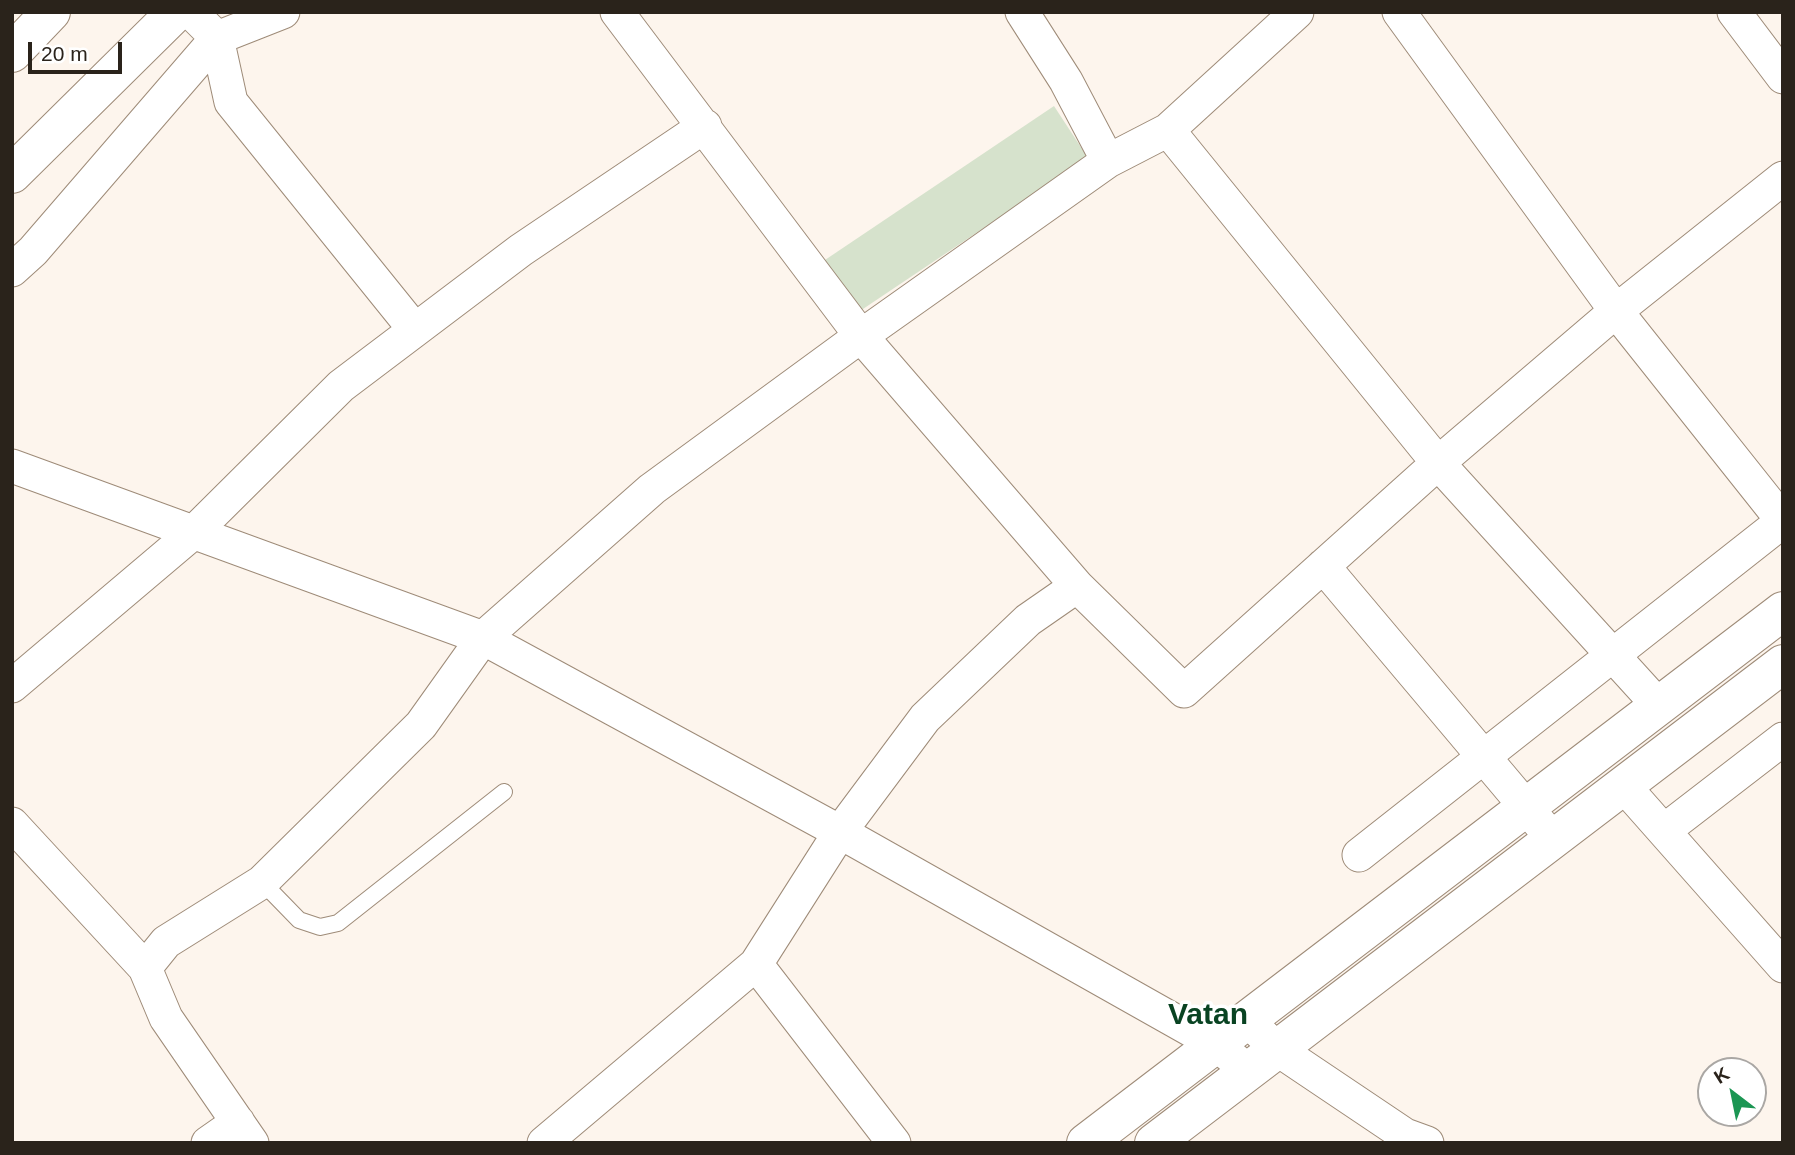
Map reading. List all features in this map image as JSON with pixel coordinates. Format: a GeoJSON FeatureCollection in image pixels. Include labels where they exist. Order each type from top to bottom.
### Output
{"type":"FeatureCollection","features":[{"type":"Feature","properties":{"kind":"street"},"geometry":{"type":"LineString","coordinates":[[12,53],[51,12]]}},
{"type":"Feature","properties":{"kind":"street"},"geometry":{"type":"LineString","coordinates":[[12,174],[176,12]]}},
{"type":"Feature","properties":{"kind":"street"},"geometry":{"type":"LineString","coordinates":[[191,12],[216,38],[232,102],[415,330]]}},
{"type":"Feature","properties":{"kind":"street"},"geometry":{"type":"LineString","coordinates":[[12,270],[33,251],[216,38],[283,12]]}},
{"type":"Feature","properties":{"kind":"street"},"geometry":{"type":"LineString","coordinates":[[617,12],[861,336],[1077,586],[1184,691],[1438,463],[1616,311],[1783,178]]}},
{"type":"Feature","properties":{"kind":"street"},"geometry":{"type":"LineString","coordinates":[[1021,12],[1066,81],[1108,161]]}},
{"type":"Feature","properties":{"kind":"street"},"geometry":{"type":"LineString","coordinates":[[1359,855],[1783,521],[1616,311],[1398,12]]}},
{"type":"Feature","properties":{"kind":"street"},"geometry":{"type":"LineString","coordinates":[[1734,12],[1783,78]]}},
{"type":"Feature","properties":{"kind":"street"},"geometry":{"type":"LineString","coordinates":[[145,968],[166,942],[262,882],[421,725],[483,638],[652,489],[861,336],[1108,161],[1168,130],[1290,14]]}},
{"type":"Feature","properties":{"kind":"street"},"geometry":{"type":"LineString","coordinates":[[12,686],[194,532],[341,386],[521,250],[705,126]]}},
{"type":"Feature","properties":{"kind":"street"},"geometry":{"type":"LineString","coordinates":[[1168,130],[1438,463],[1660,706]]}},
{"type":"Feature","properties":{"kind":"street"},"geometry":{"type":"LineString","coordinates":[[12,466],[483,638],[841,832],[1216,1044],[1262,1060],[1405,1135],[1427,1143]]}},
{"type":"Feature","properties":{"kind":"street"},"geometry":{"type":"LineString","coordinates":[[1323,566],[1553,839]]}},
{"type":"Feature","properties":{"kind":"street"},"geometry":{"type":"LineString","coordinates":[[544,1143],[756,964],[841,832],[925,718],[1028,620],[1077,586]]}},
{"type":"Feature","properties":{"kind":"street"},"geometry":{"type":"LineString","coordinates":[[1086,1143],[1783,611]]}},
{"type":"Feature","properties":{"kind":"street"},"geometry":{"type":"LineString","coordinates":[[1154,1143],[1783,664]]}},
{"type":"Feature","properties":{"kind":"street"},"geometry":{"type":"LineString","coordinates":[[1665,830],[1783,740]]}},
{"type":"Feature","properties":{"kind":"street"},"geometry":{"type":"LineString","coordinates":[[1623,785],[1783,966]]}},
{"type":"Feature","properties":{"kind":"street"},"geometry":{"type":"LineString","coordinates":[[12,824],[145,968],[166,1017],[245,1133],[208,1143]]}},
{"type":"Feature","properties":{"kind":"street"},"geometry":{"type":"LineString","coordinates":[[756,964],[894,1143]]}},
{"type":"Feature","properties":{"kind":"street"},"geometry":{"type":"LineString","coordinates":[[1248,1020],[1262,1060]]}},
{"type":"Feature","properties":{"kind":"lane"},"geometry":{"type":"LineString","coordinates":[[262,882],[299,920],[320,927],[338,923],[504,792]]}},
{"type":"Feature","properties":{"kind":"green space"},"geometry":{"type":"Polygon","coordinates":[[[1054,106],[1088,158],[854,315],[819,264],[1054,106]]]}},
{"type":"Feature","properties":{"kind":"district","name":"Vatan"},"geometry":{"type":"Point","coordinates":[1208,1016]}}]}
